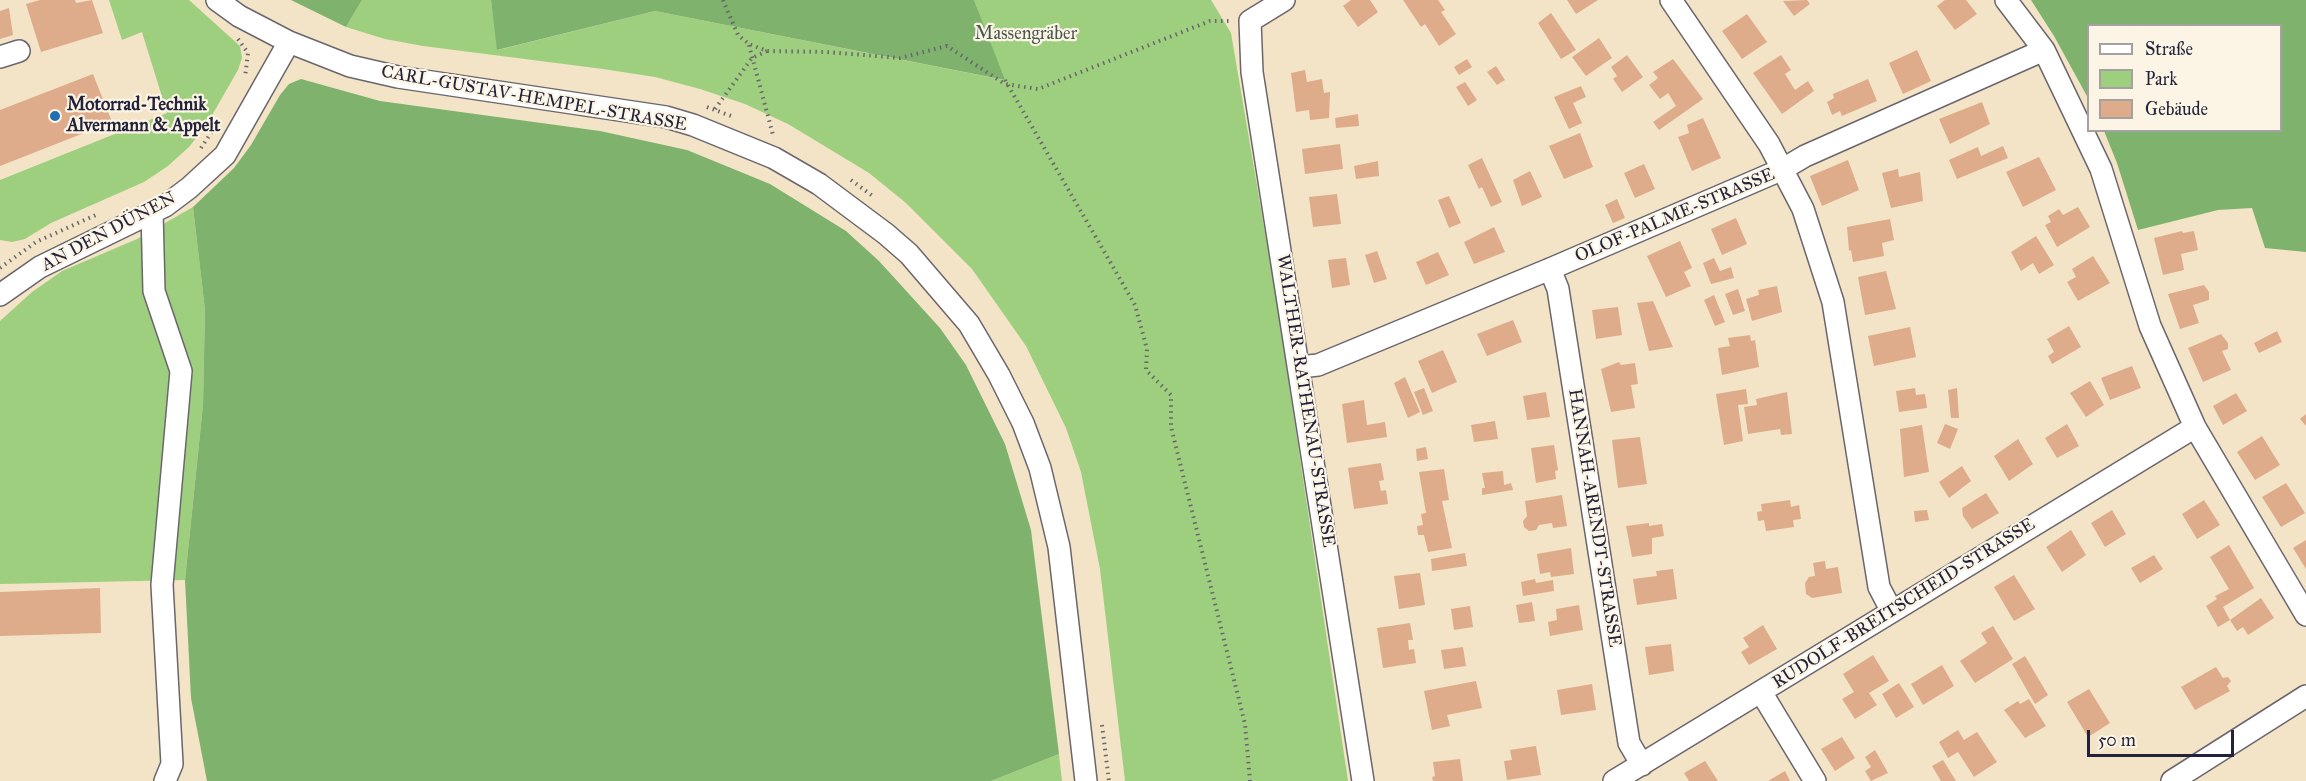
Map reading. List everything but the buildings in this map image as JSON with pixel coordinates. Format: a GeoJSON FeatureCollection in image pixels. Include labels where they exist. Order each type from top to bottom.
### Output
{"type":"FeatureCollection","features":[{"type":"Feature","properties":{"kind":"street","name":"CARL-GUSTAV-HEMPEL-STRASSE"},"geometry":{"type":"LineString","coordinates":[[217,0],[239,16],[289,42],[350,66],[398,77],[631,112],[693,125],[774,158],[819,184],[862,213],[909,254],[969,324],[999,375],[1023,423],[1040,468],[1059,547],[1086,781]]}},
{"type":"Feature","properties":{"kind":"street"},"geometry":{"type":"LineString","coordinates":[[1250,21],[1284,0]]}},
{"type":"Feature","properties":{"kind":"street"},"geometry":{"type":"LineString","coordinates":[[1671,0],[1769,144],[1803,209],[1833,302],[1878,587],[1892,610]]}},
{"type":"Feature","properties":{"kind":"street"},"geometry":{"type":"LineString","coordinates":[[2006,0],[2044,50],[2101,169],[2150,326],[2195,428],[2306,615]]}},
{"type":"Feature","properties":{"kind":"street","name":"WALTHER-RATHENAU-STRASSE"},"geometry":{"type":"LineString","coordinates":[[1250,21],[1252,72],[1363,781]]}},
{"type":"Feature","properties":{"kind":"street","name":"AN DEN DÜNEN"},"geometry":{"type":"LineString","coordinates":[[0,295],[40,267],[152,212],[189,188],[225,154],[289,42]]}},
{"type":"Feature","properties":{"kind":"street","name":"OLOF-PALME-STRASSE"},"geometry":{"type":"LineString","coordinates":[[1300,367],[1318,365],[1783,170],[1805,156],[2044,50]]}},
{"type":"Feature","properties":{"kind":"street"},"geometry":{"type":"LineString","coordinates":[[152,212],[154,291],[181,371],[162,585],[172,764],[165,781]]}},
{"type":"Feature","properties":{"kind":"street","name":"HANNAH-ARENDT-STRASSE"},"geometry":{"type":"LineString","coordinates":[[1550,269],[1558,289],[1629,743],[1642,765]]}},
{"type":"Feature","properties":{"kind":"street","name":"RUDOLF-BREITSCHEID-STRASSE"},"geometry":{"type":"LineString","coordinates":[[1614,781],[2195,428]]}},
{"type":"Feature","properties":{"kind":"street"},"geometry":{"type":"LineString","coordinates":[[1761,692],[1815,781]]}},
{"type":"Feature","properties":{"kind":"street"},"geometry":{"type":"LineString","coordinates":[[2172,781],[2306,696]]}},
{"type":"Feature","properties":{"kind":"path"},"geometry":{"type":"LineString","coordinates":[[723,0],[738,35],[748,44],[767,51],[827,52],[900,58],[948,46],[1006,82],[1038,89],[1210,21],[1250,21]]}},
{"type":"Feature","properties":{"kind":"path"},"geometry":{"type":"LineString","coordinates":[[239,16],[231,28],[248,53],[244,83]]}},
{"type":"Feature","properties":{"kind":"path"},"geometry":{"type":"LineString","coordinates":[[748,44],[773,135]]}},
{"type":"Feature","properties":{"kind":"path"},"geometry":{"type":"LineString","coordinates":[[715,110],[752,58],[767,51]]}},
{"type":"Feature","properties":{"kind":"path"},"geometry":{"type":"LineString","coordinates":[[1006,82],[1136,305],[1147,349],[1146,370],[1171,396],[1171,427],[1245,724],[1250,781]]}},
{"type":"Feature","properties":{"kind":"path"},"geometry":{"type":"LineString","coordinates":[[704,106],[734,118]]}},
{"type":"Feature","properties":{"kind":"path"},"geometry":{"type":"LineString","coordinates":[[194,156],[225,111]]}},
{"type":"Feature","properties":{"kind":"path"},"geometry":{"type":"LineString","coordinates":[[764,131],[783,140]]}},
{"type":"Feature","properties":{"kind":"path"},"geometry":{"type":"LineString","coordinates":[[846,177],[880,203]]}},
{"type":"Feature","properties":{"kind":"path"},"geometry":{"type":"LineString","coordinates":[[0,268],[36,242],[108,210]]}},
{"type":"Feature","properties":{"kind":"path"},"geometry":{"type":"LineString","coordinates":[[1102,723],[1109,781]]}},
{"type":"Feature","properties":{"kind":"green space"},"geometry":{"type":"Polygon","coordinates":[[[109,0],[189,0],[240,46],[242,58],[238,70],[207,124],[189,147],[168,166],[144,182],[51,223],[25,239],[12,242],[0,240],[0,180],[167,113],[142,32],[122,40],[109,0]]]}},
{"type":"Feature","properties":{"kind":"green space"},"geometry":{"type":"Polygon","coordinates":[[[291,0],[362,0],[346,27],[291,0]]]}},
{"type":"Feature","properties":{"kind":"green space","name":"Massengräber"},"geometry":{"type":"Polygon","coordinates":[[[362,0],[491,0],[498,50],[655,11],[1004,80],[974,0],[1211,0],[1231,33],[1276,297],[1348,781],[1125,781],[1100,569],[1081,472],[1066,428],[1026,346],[972,269],[906,203],[869,173],[788,124],[745,104],[700,89],[655,77],[423,46],[385,39],[346,27],[362,0]]]}},
{"type":"Feature","properties":{"kind":"green space"},"geometry":{"type":"Polygon","coordinates":[[[491,0],[974,0],[1005,80],[655,11],[497,50],[491,0]]]}},
{"type":"Feature","properties":{"kind":"green space"},"geometry":{"type":"Polygon","coordinates":[[[2031,0],[2306,0],[2306,252],[2265,248],[2252,208],[2218,210],[2138,230],[2117,163],[2104,132],[2282,132],[2282,24],[2087,24],[2087,96],[2031,0]]]}},
{"type":"Feature","properties":{"kind":"green space"},"geometry":{"type":"Polygon","coordinates":[[[301,79],[380,101],[600,131],[687,150],[770,184],[846,231],[879,261],[940,328],[966,365],[1005,444],[1031,530],[1059,754],[991,781],[207,781],[191,698],[185,580],[203,405],[205,310],[193,207],[234,168],[251,145],[280,95],[289,84],[301,79]]]}},
{"type":"Feature","properties":{"kind":"green space"},"geometry":{"type":"Polygon","coordinates":[[[193,207],[205,310],[203,405],[185,580],[0,584],[0,321],[32,292],[62,271],[137,239],[193,207]]]}},
{"type":"Feature","properties":{"kind":"green space"},"geometry":{"type":"Polygon","coordinates":[[[1059,754],[1062,781],[991,781],[1059,754]]]}},
{"type":"Feature","properties":{"kind":"place","name":"Motorrad-Technik Alvermann & Appelt"},"geometry":{"type":"Point","coordinates":[55,116]}}]}
